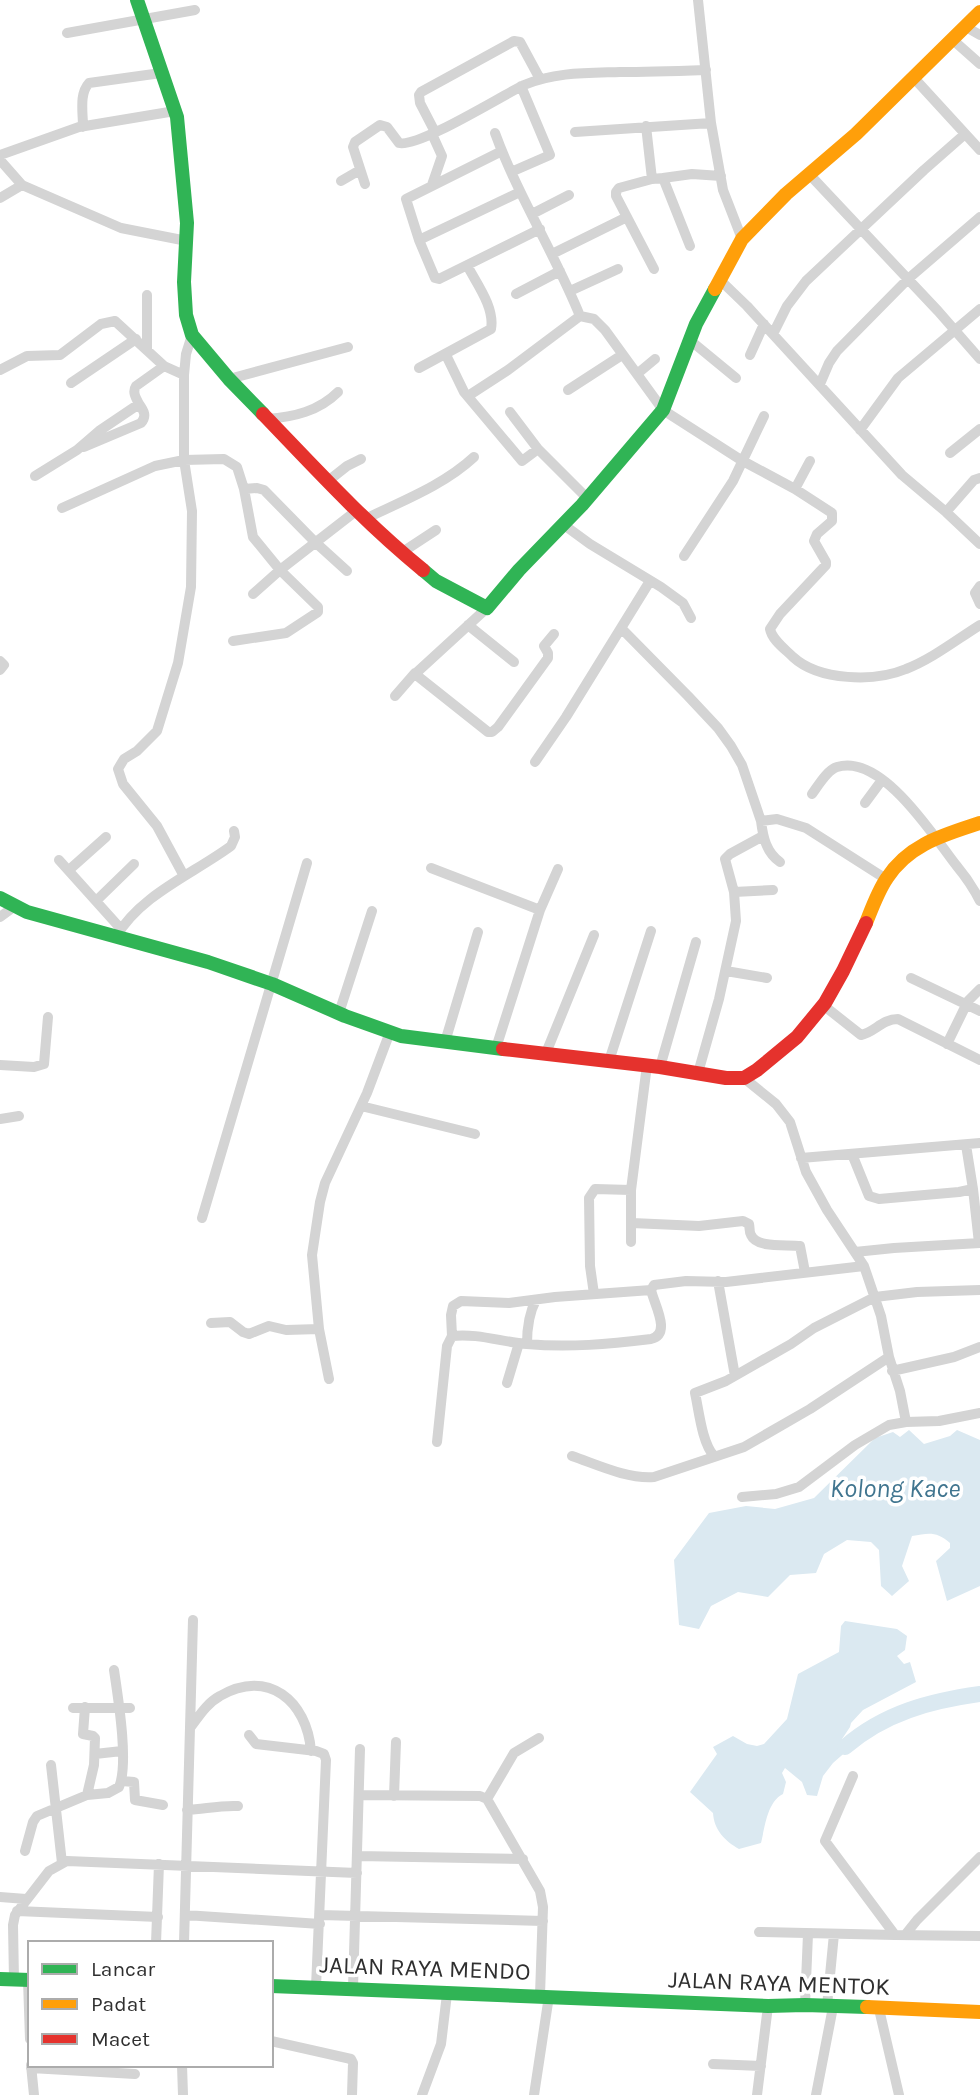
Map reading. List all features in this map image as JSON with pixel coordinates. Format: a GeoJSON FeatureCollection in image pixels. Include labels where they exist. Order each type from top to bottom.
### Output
{"type":"FeatureCollection","features":[{"type":"Feature","properties":{"kind":"main road"},"geometry":{"type":"LineString","coordinates":[[137,0],[174,111],[185,187],[187,241],[184,282],[186,315],[192,335],[267,419],[360,515],[401,553],[436,582],[487,608],[519,570],[588,499],[663,410],[696,324],[742,239],[786,194],[856,134],[980,12]]}},
{"type":"Feature","properties":{"kind":"main road"},"geometry":{"type":"LineString","coordinates":[[0,898],[27,912],[118,933],[208,962],[272,984],[390,1032],[445,1042],[654,1066],[726,1078],[744,1078],[797,1037],[823,1005],[844,971],[886,879],[899,862],[911,851],[937,836],[980,823]]}},
{"type":"Feature","properties":{"kind":"main road","name":"JALAN RAYA MENDO"},"geometry":{"type":"LineString","coordinates":[[273,1986],[577,1997]]}},
{"type":"Feature","properties":{"kind":"main road","name":"JALAN RAYA MENTOK"},"geometry":{"type":"LineString","coordinates":[[577,1997],[980,2012]]}},
{"type":"Feature","properties":{"kind":"street"},"geometry":{"type":"LineString","coordinates":[[698,0],[711,122],[728,206],[742,239]]}},
{"type":"Feature","properties":{"kind":"street"},"geometry":{"type":"LineString","coordinates":[[68,33],[195,10]]}},
{"type":"Feature","properties":{"kind":"street"},"geometry":{"type":"LineString","coordinates":[[966,27],[980,35]]}},
{"type":"Feature","properties":{"kind":"street"},"geometry":{"type":"LineString","coordinates":[[953,40],[980,64]]}},
{"type":"Feature","properties":{"kind":"street"},"geometry":{"type":"LineString","coordinates":[[456,174],[442,156],[420,103],[421,92],[514,41],[520,42],[540,79]]}},
{"type":"Feature","properties":{"kind":"street"},"geometry":{"type":"LineString","coordinates":[[365,184],[353,152],[355,142],[380,125],[387,127],[401,145],[433,133],[521,86],[540,79],[569,74],[706,70]]}},
{"type":"Feature","properties":{"kind":"street"},"geometry":{"type":"LineString","coordinates":[[83,127],[82,95],[89,83],[161,73]]}},
{"type":"Feature","properties":{"kind":"street"},"geometry":{"type":"LineString","coordinates":[[914,78],[980,150]]}},
{"type":"Feature","properties":{"kind":"street"},"geometry":{"type":"LineString","coordinates":[[511,172],[550,155],[521,86]]}},
{"type":"Feature","properties":{"kind":"street"},"geometry":{"type":"LineString","coordinates":[[174,111],[83,127],[0,157],[22,185],[121,228],[187,241]]}},
{"type":"Feature","properties":{"kind":"street"},"geometry":{"type":"LineString","coordinates":[[575,132],[711,122]]}},
{"type":"Feature","properties":{"kind":"street"},"geometry":{"type":"LineString","coordinates":[[646,126],[652,178]]}},
{"type":"Feature","properties":{"kind":"street"},"geometry":{"type":"LineString","coordinates":[[495,133],[580,317]]}},
{"type":"Feature","properties":{"kind":"street"},"geometry":{"type":"LineString","coordinates":[[773,334],[779,319],[796,293],[965,134]]}},
{"type":"Feature","properties":{"kind":"street"},"geometry":{"type":"LineString","coordinates":[[502,151],[406,199],[435,278],[439,279],[468,267],[540,229]]}},
{"type":"Feature","properties":{"kind":"street"},"geometry":{"type":"LineString","coordinates":[[432,186],[442,156]]}},
{"type":"Feature","properties":{"kind":"street"},"geometry":{"type":"LineString","coordinates":[[341,181],[360,170]]}},
{"type":"Feature","properties":{"kind":"street"},"geometry":{"type":"LineString","coordinates":[[654,269],[616,192],[619,188],[652,178],[692,174],[721,176]]}},
{"type":"Feature","properties":{"kind":"street"},"geometry":{"type":"LineString","coordinates":[[809,174],[980,359]]}},
{"type":"Feature","properties":{"kind":"street"},"geometry":{"type":"LineString","coordinates":[[663,178],[690,246]]}},
{"type":"Feature","properties":{"kind":"street"},"geometry":{"type":"LineString","coordinates":[[0,198],[22,185]]}},
{"type":"Feature","properties":{"kind":"street"},"geometry":{"type":"LineString","coordinates":[[419,240],[520,192]]}},
{"type":"Feature","properties":{"kind":"street"},"geometry":{"type":"LineString","coordinates":[[532,214],[569,195]]}},
{"type":"Feature","properties":{"kind":"street"},"geometry":{"type":"LineString","coordinates":[[552,254],[627,217]]}},
{"type":"Feature","properties":{"kind":"street"},"geometry":{"type":"LineString","coordinates":[[820,384],[837,351],[908,279],[980,217]]}},
{"type":"Feature","properties":{"kind":"street"},"geometry":{"type":"LineString","coordinates":[[419,368],[491,329],[488,307],[468,267]]}},
{"type":"Feature","properties":{"kind":"street"},"geometry":{"type":"LineString","coordinates":[[570,291],[618,269]]}},
{"type":"Feature","properties":{"kind":"street"},"geometry":{"type":"LineString","coordinates":[[516,294],[560,271]]}},
{"type":"Feature","properties":{"kind":"street"},"geometry":{"type":"LineString","coordinates":[[719,279],[764,324],[902,475],[980,544]]}},
{"type":"Feature","properties":{"kind":"street"},"geometry":{"type":"LineString","coordinates":[[147,349],[148,295]]}},
{"type":"Feature","properties":{"kind":"street"},"geometry":{"type":"LineString","coordinates":[[860,430],[898,378],[980,309]]}},
{"type":"Feature","properties":{"kind":"street"},"geometry":{"type":"LineString","coordinates":[[468,396],[580,317],[598,322],[663,410],[741,460],[830,510],[830,524],[817,534],[814,541],[826,565],[780,614],[770,629],[772,637],[796,660],[819,673],[833,676],[864,677],[895,673],[919,662],[980,625]]}},
{"type":"Feature","properties":{"kind":"street"},"geometry":{"type":"LineString","coordinates":[[0,370],[27,356],[60,355],[101,324],[115,321],[164,366],[184,375]]}},
{"type":"Feature","properties":{"kind":"street"},"geometry":{"type":"LineString","coordinates":[[750,355],[764,324]]}},
{"type":"Feature","properties":{"kind":"street"},"geometry":{"type":"LineString","coordinates":[[184,876],[157,826],[123,784],[118,769],[124,759],[158,732],[178,663],[191,587],[192,511],[184,460],[184,375],[186,354],[192,335]]}},
{"type":"Feature","properties":{"kind":"street"},"geometry":{"type":"LineString","coordinates":[[71,383],[135,339]]}},
{"type":"Feature","properties":{"kind":"street"},"geometry":{"type":"LineString","coordinates":[[691,341],[736,378]]}},
{"type":"Feature","properties":{"kind":"street"},"geometry":{"type":"LineString","coordinates":[[229,379],[348,347]]}},
{"type":"Feature","properties":{"kind":"street"},"geometry":{"type":"LineString","coordinates":[[446,355],[468,396],[522,461],[538,449]]}},
{"type":"Feature","properties":{"kind":"street"},"geometry":{"type":"LineString","coordinates":[[569,390],[622,355]]}},
{"type":"Feature","properties":{"kind":"street"},"geometry":{"type":"LineString","coordinates":[[637,374],[655,359]]}},
{"type":"Feature","properties":{"kind":"street"},"geometry":{"type":"LineString","coordinates":[[35,476],[77,450],[141,423],[145,415],[135,395],[136,386],[164,366]]}},
{"type":"Feature","properties":{"kind":"street"},"geometry":{"type":"LineString","coordinates":[[267,419],[295,416],[323,404],[338,392]]}},
{"type":"Feature","properties":{"kind":"street"},"geometry":{"type":"LineString","coordinates":[[77,450],[99,431],[139,404]]}},
{"type":"Feature","properties":{"kind":"street"},"geometry":{"type":"LineString","coordinates":[[510,412],[538,449],[588,499]]}},
{"type":"Feature","properties":{"kind":"street"},"geometry":{"type":"LineString","coordinates":[[684,556],[733,481],[764,415]]}},
{"type":"Feature","properties":{"kind":"street"},"geometry":{"type":"LineString","coordinates":[[950,453],[980,429]]}},
{"type":"Feature","properties":{"kind":"street"},"geometry":{"type":"LineString","coordinates":[[253,594],[315,542],[360,515],[411,497],[462,469],[474,457]]}},
{"type":"Feature","properties":{"kind":"street"},"geometry":{"type":"LineString","coordinates":[[62,508],[146,469],[184,460],[224,459],[231,462],[237,467],[244,489],[253,537],[280,570],[318,607],[318,612],[286,634],[233,641]]}},
{"type":"Feature","properties":{"kind":"street"},"geometry":{"type":"LineString","coordinates":[[328,481],[361,459]]}},
{"type":"Feature","properties":{"kind":"street"},"geometry":{"type":"LineString","coordinates":[[795,489],[810,461]]}},
{"type":"Feature","properties":{"kind":"street"},"geometry":{"type":"LineString","coordinates":[[946,512],[974,480],[980,478]]}},
{"type":"Feature","properties":{"kind":"street"},"geometry":{"type":"LineString","coordinates":[[244,489],[264,490],[347,571]]}},
{"type":"Feature","properties":{"kind":"street"},"geometry":{"type":"LineString","coordinates":[[564,525],[683,603],[691,618]]}},
{"type":"Feature","properties":{"kind":"street"},"geometry":{"type":"LineString","coordinates":[[401,553],[436,530]]}},
{"type":"Feature","properties":{"kind":"street"},"geometry":{"type":"LineString","coordinates":[[535,762],[566,718],[650,581]]}},
{"type":"Feature","properties":{"kind":"street"},"geometry":{"type":"LineString","coordinates":[[980,586],[975,593],[980,604]]}},
{"type":"Feature","properties":{"kind":"street"},"geometry":{"type":"LineString","coordinates":[[395,695],[415,673],[487,608]]}},
{"type":"Feature","properties":{"kind":"street"},"geometry":{"type":"LineString","coordinates":[[468,625],[514,662]]}},
{"type":"Feature","properties":{"kind":"street"},"geometry":{"type":"LineString","coordinates":[[621,628],[688,696],[731,746],[742,765],[761,821],[763,836],[773,857],[780,862]]}},
{"type":"Feature","properties":{"kind":"street"},"geometry":{"type":"LineString","coordinates":[[415,673],[481,729],[492,732],[527,690],[548,658],[544,646],[554,634]]}},
{"type":"Feature","properties":{"kind":"street"},"geometry":{"type":"LineString","coordinates":[[0,661],[4,665],[0,670]]}},
{"type":"Feature","properties":{"kind":"street"},"geometry":{"type":"LineString","coordinates":[[812,794],[837,766],[854,767],[875,775],[907,803],[937,836],[980,901]]}},
{"type":"Feature","properties":{"kind":"street"},"geometry":{"type":"LineString","coordinates":[[865,803],[882,780]]}},
{"type":"Feature","properties":{"kind":"street"},"geometry":{"type":"LineString","coordinates":[[761,821],[777,819],[806,828],[886,879]]}},
{"type":"Feature","properties":{"kind":"street"},"geometry":{"type":"LineString","coordinates":[[59,860],[96,901],[118,933],[138,909],[231,846],[235,837],[234,831]]}},
{"type":"Feature","properties":{"kind":"street"},"geometry":{"type":"LineString","coordinates":[[69,870],[106,836]]}},
{"type":"Feature","properties":{"kind":"street"},"geometry":{"type":"LineString","coordinates":[[698,1073],[726,971],[736,921],[734,892],[725,859],[763,836]]}},
{"type":"Feature","properties":{"kind":"street"},"geometry":{"type":"LineString","coordinates":[[202,1218],[307,863]]}},
{"type":"Feature","properties":{"kind":"street"},"geometry":{"type":"LineString","coordinates":[[96,901],[134,864]]}},
{"type":"Feature","properties":{"kind":"street"},"geometry":{"type":"LineString","coordinates":[[431,868],[540,910]]}},
{"type":"Feature","properties":{"kind":"street"},"geometry":{"type":"LineString","coordinates":[[496,1048],[540,910],[558,869]]}},
{"type":"Feature","properties":{"kind":"street"},"geometry":{"type":"LineString","coordinates":[[734,892],[773,890]]}},
{"type":"Feature","properties":{"kind":"street"},"geometry":{"type":"LineString","coordinates":[[0,917],[15,906]]}},
{"type":"Feature","properties":{"kind":"street"},"geometry":{"type":"LineString","coordinates":[[339,1013],[372,911]]}},
{"type":"Feature","properties":{"kind":"street"},"geometry":{"type":"LineString","coordinates":[[609,1061],[652,931]]}},
{"type":"Feature","properties":{"kind":"street"},"geometry":{"type":"LineString","coordinates":[[445,1042],[478,932]]}},
{"type":"Feature","properties":{"kind":"street"},"geometry":{"type":"LineString","coordinates":[[546,1053],[594,935]]}},
{"type":"Feature","properties":{"kind":"street"},"geometry":{"type":"LineString","coordinates":[[631,1242],[631,1190],[654,1066],[696,942]]}},
{"type":"Feature","properties":{"kind":"street"},"geometry":{"type":"LineString","coordinates":[[726,971],[768,978]]}},
{"type":"Feature","properties":{"kind":"street"},"geometry":{"type":"LineString","coordinates":[[911,978],[980,1011]]}},
{"type":"Feature","properties":{"kind":"street"},"geometry":{"type":"LineString","coordinates":[[947,1044],[966,1004],[980,989]]}},
{"type":"Feature","properties":{"kind":"street"},"geometry":{"type":"LineString","coordinates":[[823,1005],[861,1035],[885,1021],[898,1018],[980,1060]]}},
{"type":"Feature","properties":{"kind":"street"},"geometry":{"type":"LineString","coordinates":[[0,1065],[34,1067],[44,1064],[48,1017]]}},
{"type":"Feature","properties":{"kind":"street"},"geometry":{"type":"LineString","coordinates":[[329,1379],[319,1329],[312,1255],[320,1202],[325,1183],[361,1106],[390,1032]]}},
{"type":"Feature","properties":{"kind":"street"},"geometry":{"type":"LineString","coordinates":[[744,1078],[776,1104],[790,1122],[806,1172],[864,1266],[881,1315],[906,1422]]}},
{"type":"Feature","properties":{"kind":"street"},"geometry":{"type":"LineString","coordinates":[[361,1106],[475,1134]]}},
{"type":"Feature","properties":{"kind":"street"},"geometry":{"type":"LineString","coordinates":[[0,1119],[19,1116]]}},
{"type":"Feature","properties":{"kind":"street"},"geometry":{"type":"LineString","coordinates":[[801,1158],[980,1143]]}},
{"type":"Feature","properties":{"kind":"street"},"geometry":{"type":"LineString","coordinates":[[855,1252],[979,1243],[974,1189],[966,1145]]}},
{"type":"Feature","properties":{"kind":"street"},"geometry":{"type":"LineString","coordinates":[[852,1154],[865,1190],[873,1198],[974,1189]]}},
{"type":"Feature","properties":{"kind":"street"},"geometry":{"type":"LineString","coordinates":[[594,1294],[590,1266],[589,1211],[592,1192],[595,1189],[631,1190]]}},
{"type":"Feature","properties":{"kind":"street"},"geometry":{"type":"LineString","coordinates":[[632,1223],[699,1226],[743,1221],[749,1224],[751,1235],[757,1242],[769,1245],[799,1245],[805,1272]]}},
{"type":"Feature","properties":{"kind":"street"},"geometry":{"type":"LineString","coordinates":[[437,1442],[447,1346],[452,1336],[451,1315],[455,1303],[509,1303],[651,1290],[658,1283],[718,1281],[864,1266]]}},
{"type":"Feature","properties":{"kind":"street"},"geometry":{"type":"LineString","coordinates":[[718,1281],[735,1376]]}},
{"type":"Feature","properties":{"kind":"street"},"geometry":{"type":"LineString","coordinates":[[452,1336],[552,1346],[657,1338],[661,1329],[651,1290]]}},
{"type":"Feature","properties":{"kind":"street"},"geometry":{"type":"LineString","coordinates":[[714,1456],[709,1451],[705,1438],[695,1393],[735,1376],[814,1328],[875,1297],[917,1292],[980,1290]]}},
{"type":"Feature","properties":{"kind":"street"},"geometry":{"type":"LineString","coordinates":[[508,1383],[536,1300]]}},
{"type":"Feature","properties":{"kind":"street"},"geometry":{"type":"LineString","coordinates":[[211,1323],[230,1322],[249,1334],[269,1326],[286,1330],[319,1329]]}},
{"type":"Feature","properties":{"kind":"street"},"geometry":{"type":"LineString","coordinates":[[892,1371],[954,1357],[980,1347]]}},
{"type":"Feature","properties":{"kind":"street"},"geometry":{"type":"LineString","coordinates":[[572,1456],[642,1478],[654,1477],[744,1447],[810,1409],[889,1357]]}},
{"type":"Feature","properties":{"kind":"street"},"geometry":{"type":"LineString","coordinates":[[742,1497],[776,1494],[799,1487],[855,1445],[883,1428],[906,1422],[939,1421],[980,1413]]}},
{"type":"Feature","properties":{"kind":"street"},"geometry":{"type":"LineString","coordinates":[[184,1941],[193,1620]]}},
{"type":"Feature","properties":{"kind":"street"},"geometry":{"type":"LineString","coordinates":[[25,1851],[37,1816],[87,1795],[114,1791],[122,1781],[125,1708],[114,1670]]}},
{"type":"Feature","properties":{"kind":"street"},"geometry":{"type":"LineString","coordinates":[[190,1728],[221,1695],[239,1688],[265,1686],[285,1696],[296,1709],[309,1731],[311,1751]]}},
{"type":"Feature","properties":{"kind":"street"},"geometry":{"type":"LineString","coordinates":[[85,1707],[83,1734],[94,1737],[95,1754],[87,1795]]}},
{"type":"Feature","properties":{"kind":"street"},"geometry":{"type":"LineString","coordinates":[[73,1708],[125,1708]]}},
{"type":"Feature","properties":{"kind":"street"},"geometry":{"type":"LineString","coordinates":[[249,1735],[257,1744],[324,1754],[326,1760],[316,1987]]}},
{"type":"Feature","properties":{"kind":"street"},"geometry":{"type":"LineString","coordinates":[[487,1799],[514,1753],[539,1738]]}},
{"type":"Feature","properties":{"kind":"street"},"geometry":{"type":"LineString","coordinates":[[394,1796],[396,1742]]}},
{"type":"Feature","properties":{"kind":"street"},"geometry":{"type":"LineString","coordinates":[[353,1988],[360,1749]]}},
{"type":"Feature","properties":{"kind":"street"},"geometry":{"type":"LineString","coordinates":[[95,1754],[122,1751]]}},
{"type":"Feature","properties":{"kind":"street"},"geometry":{"type":"LineString","coordinates":[[51,1765],[62,1863]]}},
{"type":"Feature","properties":{"kind":"street"},"geometry":{"type":"LineString","coordinates":[[853,1776],[825,1838],[826,1844],[900,1935]]}},
{"type":"Feature","properties":{"kind":"street"},"geometry":{"type":"LineString","coordinates":[[122,1781],[134,1782],[135,1800],[163,1805]]}},
{"type":"Feature","properties":{"kind":"street"},"geometry":{"type":"LineString","coordinates":[[359,1796],[480,1796],[487,1799],[523,1859],[540,1891],[543,1921],[545,1996],[534,2095]]}},
{"type":"Feature","properties":{"kind":"street"},"geometry":{"type":"LineString","coordinates":[[187,1810],[205,1810],[221,1805],[238,1806]]}},
{"type":"Feature","properties":{"kind":"street"},"geometry":{"type":"LineString","coordinates":[[358,1856],[523,1859]]}},
{"type":"Feature","properties":{"kind":"street"},"geometry":{"type":"LineString","coordinates":[[900,1935],[980,1857]]}},
{"type":"Feature","properties":{"kind":"street"},"geometry":{"type":"LineString","coordinates":[[28,2029],[18,1980],[13,1925],[17,1911],[26,1899],[49,1871],[62,1863],[74,1861],[357,1873]]}},
{"type":"Feature","properties":{"kind":"street"},"geometry":{"type":"LineString","coordinates":[[156,1941],[159,1864]]}},
{"type":"Feature","properties":{"kind":"street"},"geometry":{"type":"LineString","coordinates":[[0,1898],[26,1899]]}},
{"type":"Feature","properties":{"kind":"street"},"geometry":{"type":"LineString","coordinates":[[17,1911],[158,1917]]}},
{"type":"Feature","properties":{"kind":"street"},"geometry":{"type":"LineString","coordinates":[[185,1915],[543,1921]]}},
{"type":"Feature","properties":{"kind":"street"},"geometry":{"type":"LineString","coordinates":[[758,1932],[980,1936]]}},
{"type":"Feature","properties":{"kind":"street"},"geometry":{"type":"LineString","coordinates":[[805,2005],[808,1934]]}},
{"type":"Feature","properties":{"kind":"street"},"geometry":{"type":"LineString","coordinates":[[816,2095],[830,2006],[834,1934]]}},
{"type":"Feature","properties":{"kind":"street"},"geometry":{"type":"LineString","coordinates":[[422,2095],[439,2052],[447,1994]]}},
{"type":"Feature","properties":{"kind":"street"},"geometry":{"type":"LineString","coordinates":[[757,2095],[768,2006]]}},
{"type":"Feature","properties":{"kind":"street"},"geometry":{"type":"LineString","coordinates":[[879,2009],[899,2095]]}},
{"type":"Feature","properties":{"kind":"street"},"geometry":{"type":"LineString","coordinates":[[273,2041],[351,2059],[352,2095]]}},
{"type":"Feature","properties":{"kind":"street"},"geometry":{"type":"LineString","coordinates":[[713,2064],[761,2066]]}},
{"type":"Feature","properties":{"kind":"street"},"geometry":{"type":"LineString","coordinates":[[34,2095],[31,2067],[135,2074]]}},
{"type":"Feature","properties":{"kind":"street"},"geometry":{"type":"LineString","coordinates":[[182,2067],[183,2095]]}},
{"type":"Feature","properties":{"kind":"water","name":"Kolong Kace"},"geometry":{"type":"Polygon","coordinates":[[[909,1430],[924,1444],[950,1436],[957,1430],[980,1440],[980,1586],[947,1601],[936,1561],[950,1548],[950,1543],[936,1535],[923,1534],[912,1536],[902,1566],[909,1581],[892,1596],[881,1586],[879,1550],[871,1542],[847,1540],[824,1554],[816,1573],[790,1575],[768,1597],[738,1592],[711,1606],[699,1629],[679,1625],[674,1560],[709,1513],[746,1506],[775,1509],[814,1498],[875,1438],[893,1432],[900,1437],[909,1430]]]}},
{"type":"Feature","properties":{"kind":"water"},"geometry":{"type":"Polygon","coordinates":[[[845,1621],[897,1629],[907,1636],[905,1650],[897,1656],[904,1664],[910,1662],[916,1682],[863,1710],[851,1723],[842,1739],[846,1741],[855,1730],[865,1735],[833,1763],[823,1776],[817,1796],[807,1795],[802,1782],[785,1768],[782,1773],[786,1782],[783,1794],[770,1809],[761,1843],[739,1849],[721,1834],[713,1813],[690,1792],[717,1754],[713,1747],[733,1736],[747,1744],[764,1744],[787,1719],[798,1674],[839,1652],[841,1626],[845,1621]]]}},
{"type":"Feature","properties":{"kind":"waterway"},"geometry":{"type":"LineString","coordinates":[[845,1747],[876,1725],[908,1710],[943,1700],[980,1694]]}},
{"type":"Feature","properties":{"kind":"traffic: fast"},"geometry":{"type":"LineString","coordinates":[[137,0],[177,117],[187,223],[184,282],[186,315],[192,335],[263,414]]}},
{"type":"Feature","properties":{"kind":"traffic: fast"},"geometry":{"type":"LineString","coordinates":[[423,570],[436,581],[487,608],[519,570],[582,505],[663,410],[696,324],[715,289]]}},
{"type":"Feature","properties":{"kind":"traffic: fast"},"geometry":{"type":"LineString","coordinates":[[0,898],[27,912],[208,962],[272,984],[345,1016],[401,1036],[503,1049]]}},
{"type":"Feature","properties":{"kind":"traffic: fast"},"geometry":{"type":"LineString","coordinates":[[0,1979],[28,1980]]}},
{"type":"Feature","properties":{"kind":"traffic: fast"},"geometry":{"type":"LineString","coordinates":[[273,1986],[768,2006],[867,2007]]}},
{"type":"Feature","properties":{"kind":"traffic: slow"},"geometry":{"type":"LineString","coordinates":[[715,289],[742,239],[786,194],[856,134],[980,12]]}},
{"type":"Feature","properties":{"kind":"traffic: slow"},"geometry":{"type":"LineString","coordinates":[[866,923],[884,883],[906,857],[928,842],[980,823]]}},
{"type":"Feature","properties":{"kind":"traffic: slow"},"geometry":{"type":"LineString","coordinates":[[867,2007],[980,2012]]}},
{"type":"Feature","properties":{"kind":"traffic: jam"},"geometry":{"type":"LineString","coordinates":[[263,414],[321,475],[423,570]]}},
{"type":"Feature","properties":{"kind":"traffic: jam"},"geometry":{"type":"LineString","coordinates":[[503,1049],[660,1067],[726,1078],[744,1078],[797,1037],[825,1003],[866,923]]}}]}
